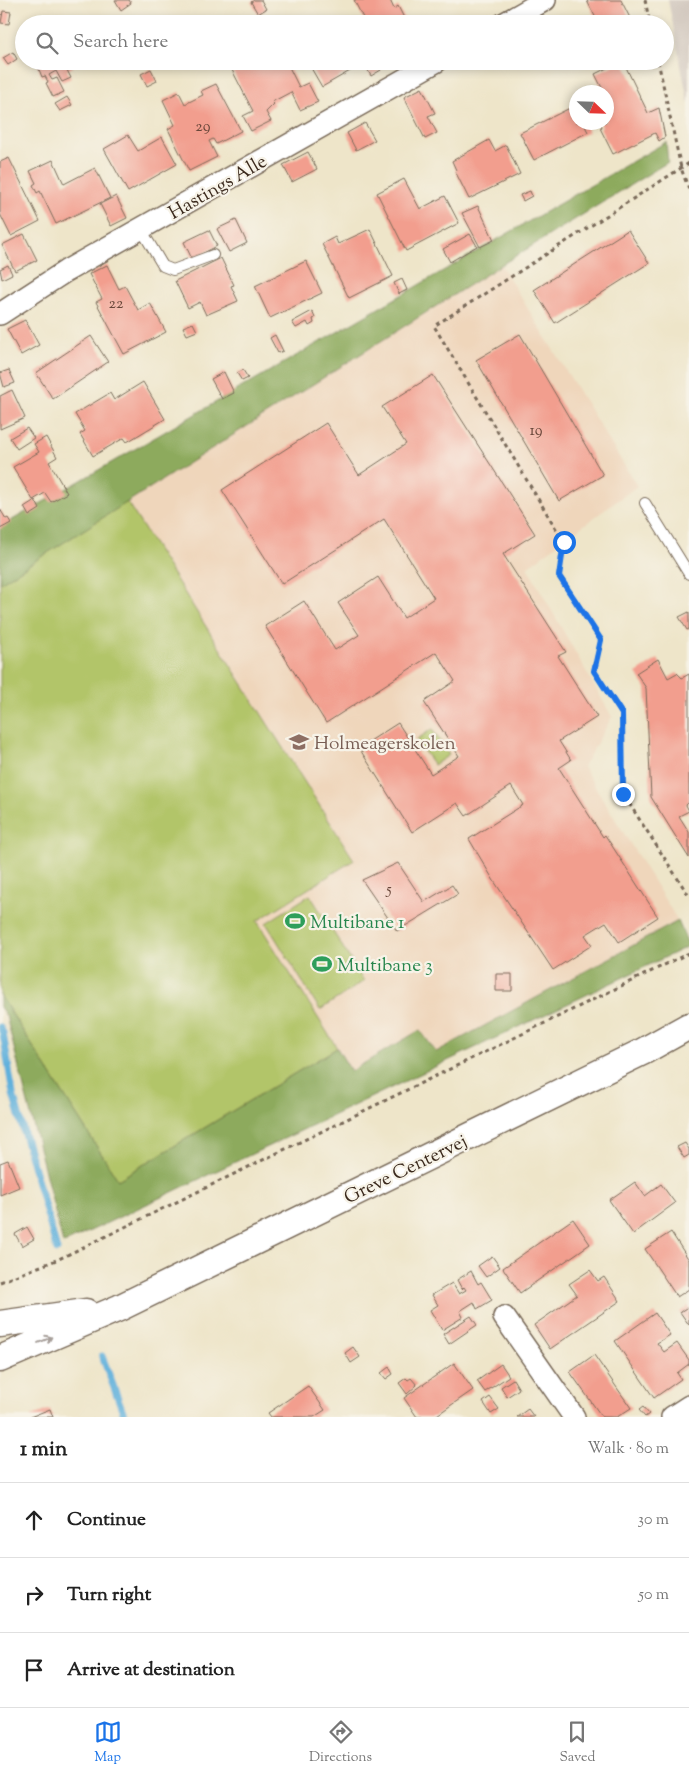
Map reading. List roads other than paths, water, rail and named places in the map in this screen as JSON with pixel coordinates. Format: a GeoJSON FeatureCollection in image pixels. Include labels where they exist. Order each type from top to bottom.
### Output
{"type":"FeatureCollection","features":[{"type":"Feature","properties":{"kind":"street"},"geometry":{"type":"LineString","coordinates":[[519,15],[545,0]]}},
{"type":"Feature","properties":{"kind":"street","name":"Hastings Alle"},"geometry":{"type":"LineString","coordinates":[[0,314],[66,271],[420,70]]}},
{"type":"Feature","properties":{"kind":"street","name":"Greve Centervej"},"geometry":{"type":"LineString","coordinates":[[0,1359],[119,1308],[642,1052],[689,1026]]}},
{"type":"Feature","properties":{"kind":"street","name":"Greve Centervej"},"geometry":{"type":"LineString","coordinates":[[0,1324],[119,1308]]}},
{"type":"Feature","properties":{"kind":"street"},"geometry":{"type":"LineString","coordinates":[[504,1317],[574,1417]]}},
{"type":"Feature","properties":{"kind":"street"},"geometry":{"type":"LineString","coordinates":[[672,1417],[689,1406]]}},
{"type":"Feature","properties":{"kind":"lane"},"geometry":{"type":"LineString","coordinates":[[141,229],[163,266],[173,270],[213,254]]}},
{"type":"Feature","properties":{"kind":"lane"},"geometry":{"type":"LineString","coordinates":[[645,503],[689,574]]}},
{"type":"Feature","properties":{"kind":"waterway"},"geometry":{"type":"LineString","coordinates":[[0,1027],[3,1033],[13,1094],[57,1250]]}},
{"type":"Feature","properties":{"kind":"waterway"},"geometry":{"type":"LineString","coordinates":[[102,1356],[125,1417]]}},
{"type":"Feature","properties":{"kind":"place","name":"Holmeagerskolen"},"geometry":{"type":"Point","coordinates":[299,742]}},
{"type":"Feature","properties":{"kind":"place","name":"Multibane 1"},"geometry":{"type":"Point","coordinates":[295,921]}},
{"type":"Feature","properties":{"kind":"place","name":"Multibane 3"},"geometry":{"type":"Point","coordinates":[322,964]}}]}
